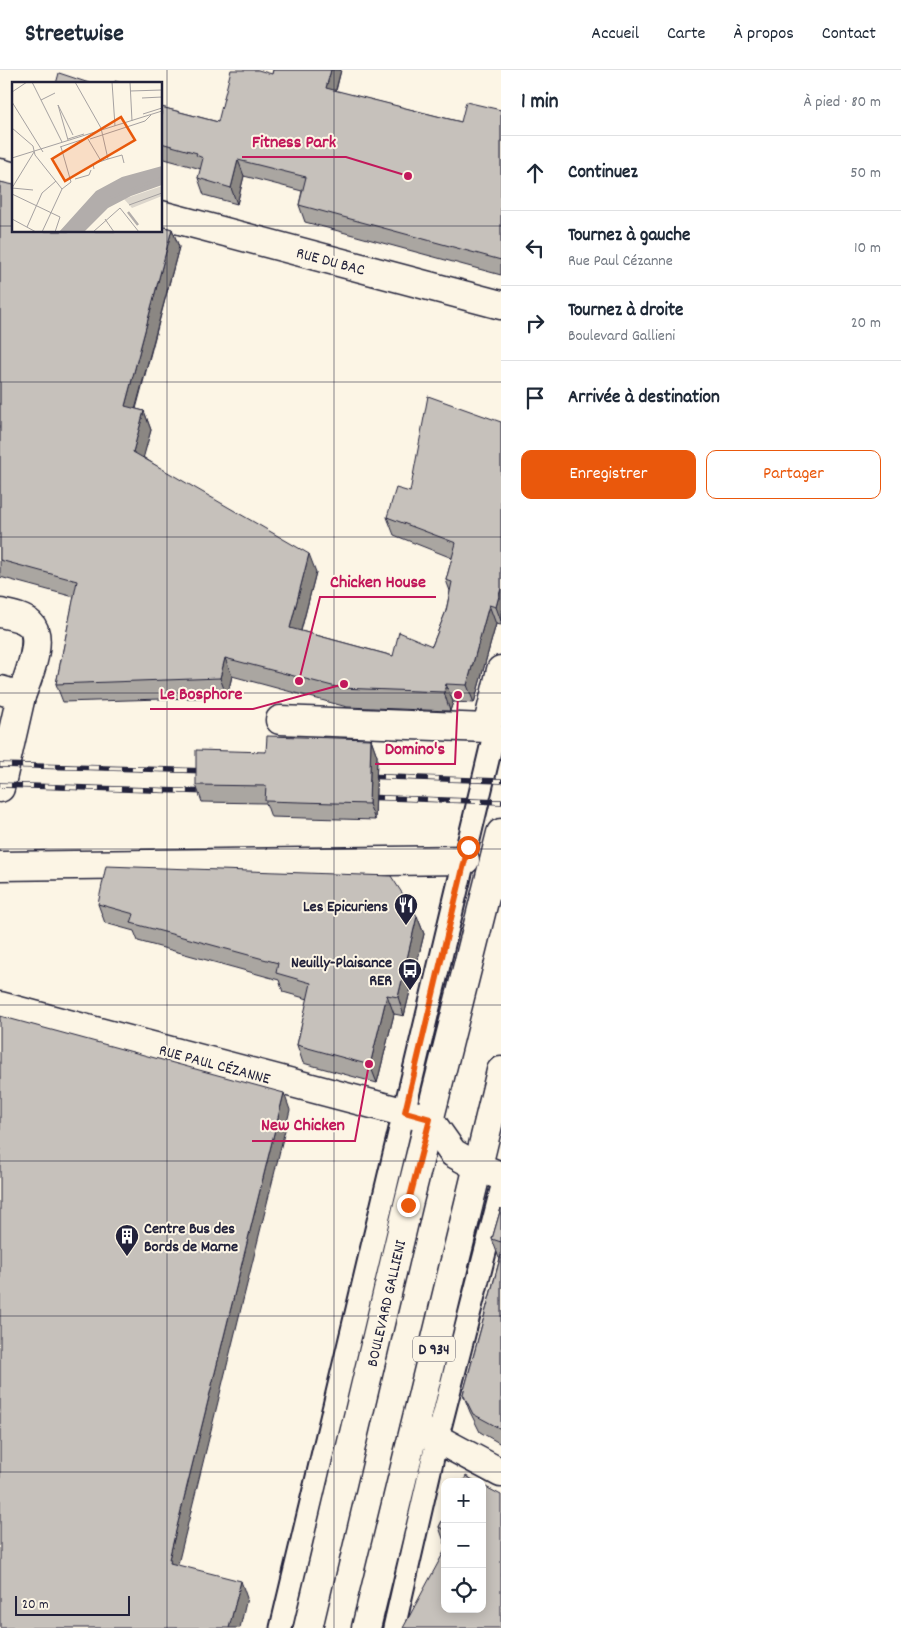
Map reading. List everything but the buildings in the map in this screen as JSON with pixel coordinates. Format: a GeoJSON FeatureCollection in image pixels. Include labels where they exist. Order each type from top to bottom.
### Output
{"type":"FeatureCollection","features":[{"type":"Feature","properties":{"kind":"street","name":"RUE DU BAC"},"geometry":{"type":"LineString","coordinates":[[162,215],[501,305]]}},
{"type":"Feature","properties":{"kind":"street"},"geometry":{"type":"LineString","coordinates":[[0,613],[29,623],[34,630],[36,652],[11,693],[0,788]]}},
{"type":"Feature","properties":{"kind":"street"},"geometry":{"type":"LineString","coordinates":[[280,720],[486,728],[501,670]]}},
{"type":"Feature","properties":{"kind":"street","name":"BOULEVARD GALLIENI"},"geometry":{"type":"LineString","coordinates":[[308,1628],[417,1116],[501,833]]}},
{"type":"Feature","properties":{"kind":"street"},"geometry":{"type":"LineString","coordinates":[[0,866],[465,860]]}},
{"type":"Feature","properties":{"kind":"street","name":"RUE PAUL CÉZANNE"},"geometry":{"type":"LineString","coordinates":[[0,1006],[417,1116]]}},
{"type":"Feature","properties":{"kind":"street","name":"D 934"},"geometry":{"type":"LineString","coordinates":[[366,1628],[426,1434],[489,1172],[501,1071]]}},
{"type":"Feature","properties":{"kind":"street"},"geometry":{"type":"LineString","coordinates":[[417,1116],[453,1152],[489,1172]]}},
{"type":"Feature","properties":{"kind":"street"},"geometry":{"type":"LineString","coordinates":[[426,1434],[501,1473]]}},
{"type":"Feature","properties":{"kind":"lane"},"geometry":{"type":"LineString","coordinates":[[281,1628],[382,1199],[417,1116],[465,860],[492,743],[501,737]]}},
{"type":"Feature","properties":{"kind":"lane"},"geometry":{"type":"LineString","coordinates":[[394,1628],[426,1434],[501,1190]]}},
{"type":"Feature","properties":{"kind":"railway"},"geometry":{"type":"LineString","coordinates":[[0,765],[210,771]]}},
{"type":"Feature","properties":{"kind":"railway"},"geometry":{"type":"LineString","coordinates":[[362,776],[501,781]]}},
{"type":"Feature","properties":{"kind":"railway"},"geometry":{"type":"LineString","coordinates":[[0,785],[211,792]]}},
{"type":"Feature","properties":{"kind":"railway"},"geometry":{"type":"LineString","coordinates":[[361,797],[501,802]]}},
{"type":"Feature","properties":{"kind":"place","name":"Fitness Park"},"geometry":{"type":"Point","coordinates":[408,176]}},
{"type":"Feature","properties":{"kind":"place","name":"Chicken House"},"geometry":{"type":"Point","coordinates":[299,681]}},
{"type":"Feature","properties":{"kind":"place","name":"Le Bosphore"},"geometry":{"type":"Point","coordinates":[344,684]}},
{"type":"Feature","properties":{"kind":"place","name":"Domino's"},"geometry":{"type":"Point","coordinates":[458,695]}},
{"type":"Feature","properties":{"kind":"place","name":"Les Epicuriens"},"geometry":{"type":"Point","coordinates":[406,926]}},
{"type":"Feature","properties":{"kind":"place","name":"Neuilly-Plaisance RER"},"geometry":{"type":"Point","coordinates":[410,991]}},
{"type":"Feature","properties":{"kind":"place","name":"New Chicken"},"geometry":{"type":"Point","coordinates":[369,1064]}},
{"type":"Feature","properties":{"kind":"place","name":"Centre Bus des Bords de Marne"},"geometry":{"type":"Point","coordinates":[127,1257]}},
{"type":"Feature","properties":{"kind":"route"},"geometry":{"type":"LineString","coordinates":[[408,1205],[430,1119],[405,1112],[468,847]]}}]}
